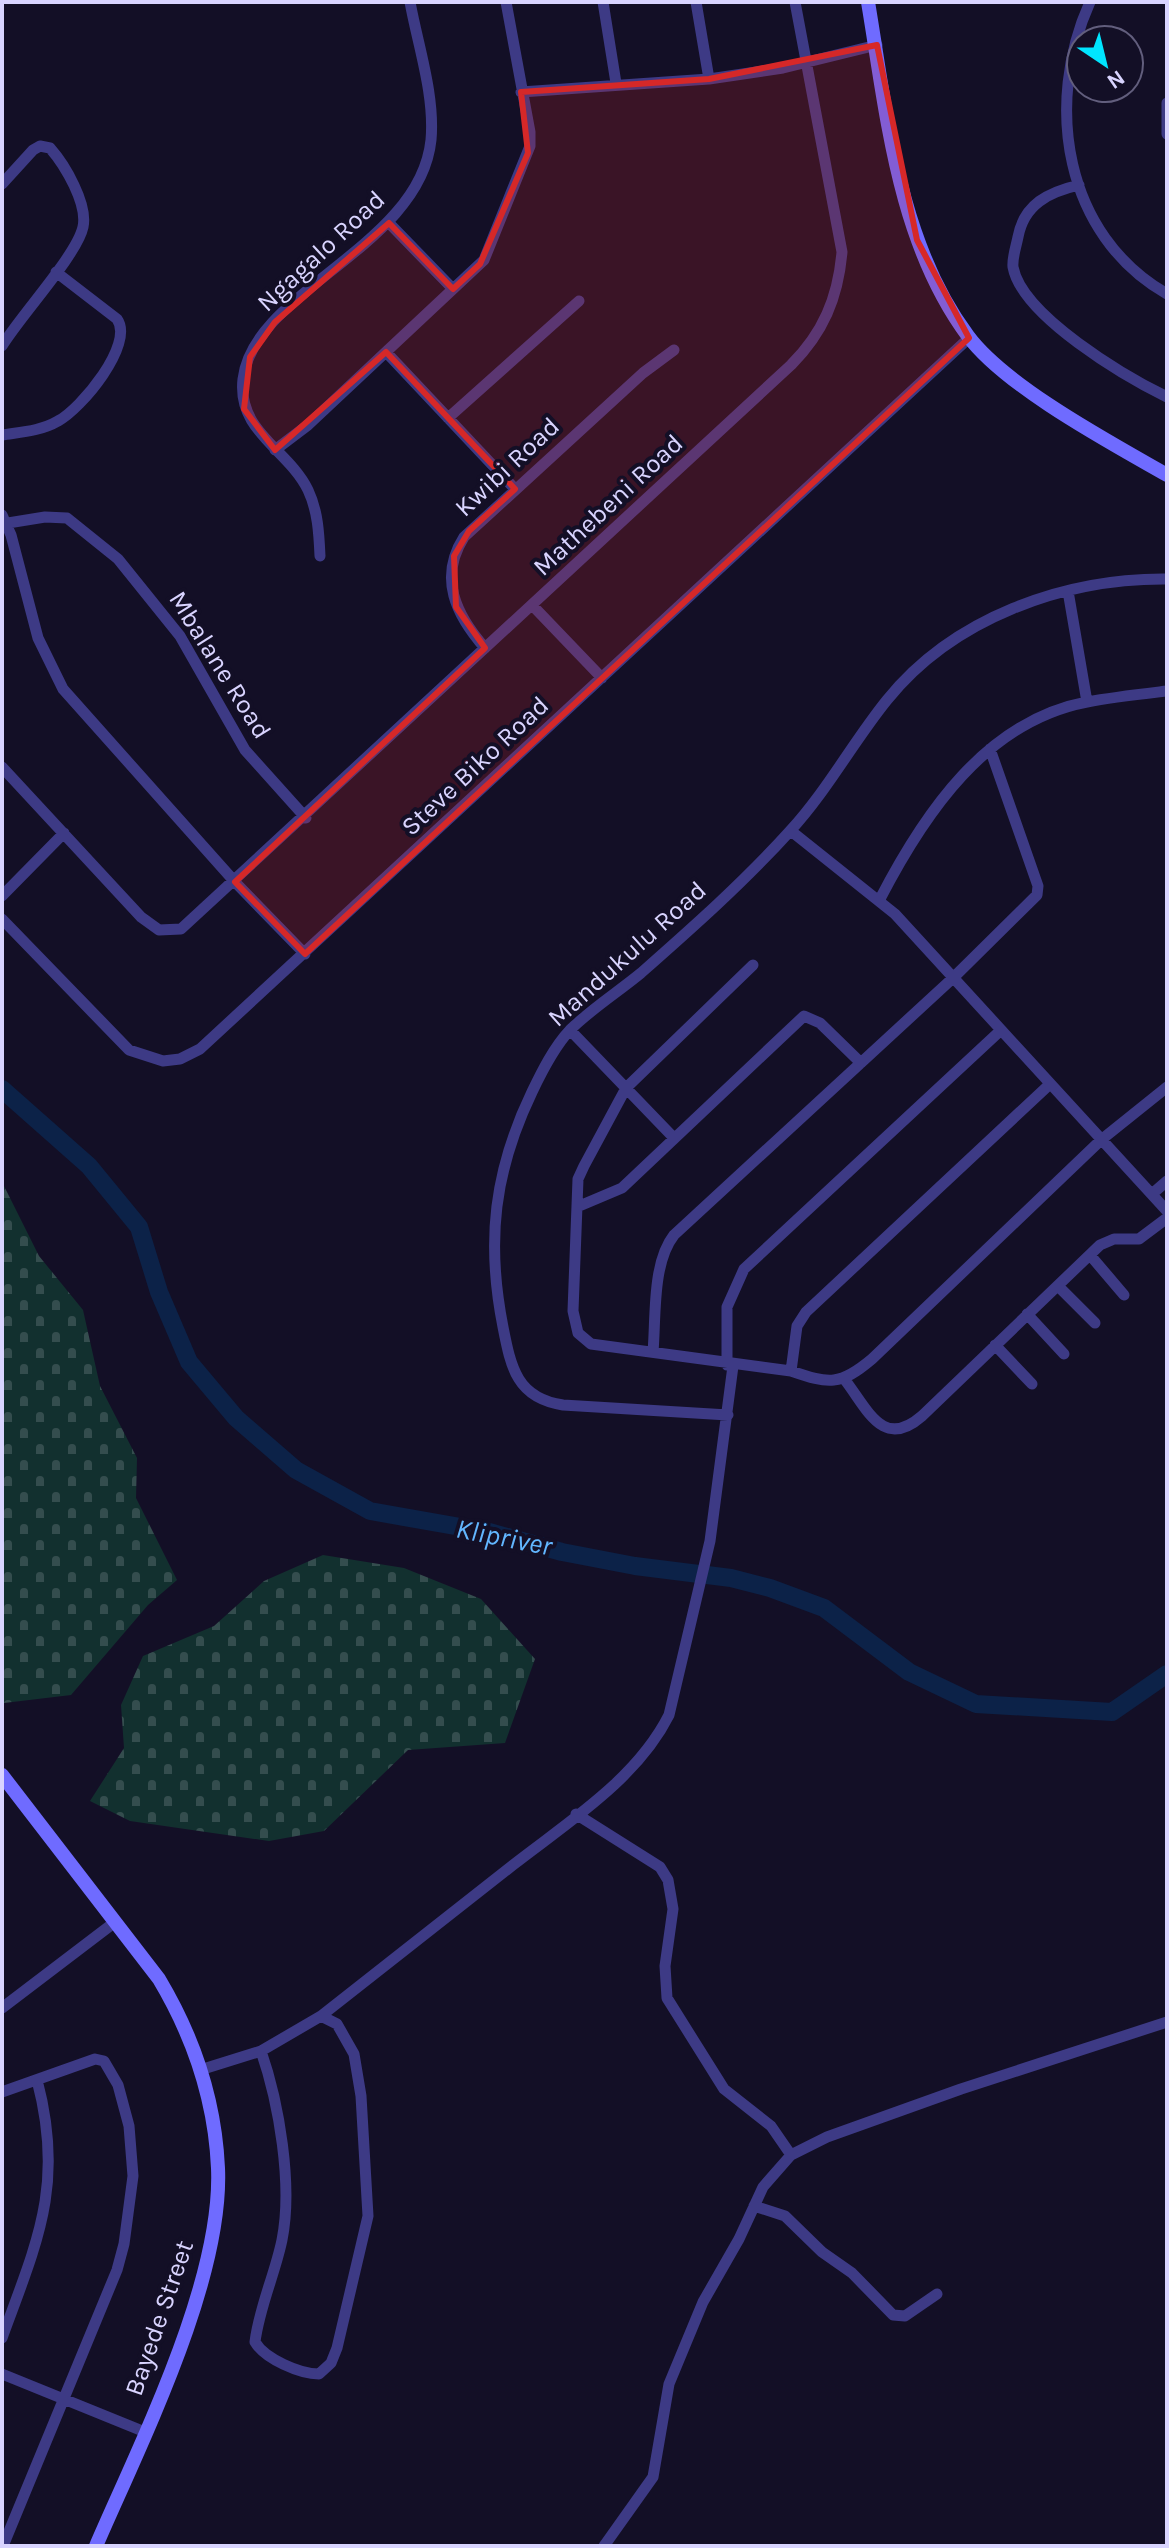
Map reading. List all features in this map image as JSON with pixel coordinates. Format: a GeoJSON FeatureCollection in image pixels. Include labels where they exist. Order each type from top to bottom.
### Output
{"type":"FeatureCollection","features":[{"type":"Feature","properties":{"kind":"street","name":"Ngagalo Road"},"geometry":{"type":"LineString","coordinates":[[320,556],[318,524],[309,492],[249,421],[244,409],[243,378],[250,357],[275,322],[389,223],[411,193],[430,144],[430,106],[410,2]]}},
{"type":"Feature","properties":{"kind":"street"},"geometry":{"type":"LineString","coordinates":[[275,450],[386,352],[487,255],[528,153],[530,132],[506,2]]}},
{"type":"Feature","properties":{"kind":"street"},"geometry":{"type":"LineString","coordinates":[[603,2],[616,83]]}},
{"type":"Feature","properties":{"kind":"street"},"geometry":{"type":"LineString","coordinates":[[696,2],[709,79]]}},
{"type":"Feature","properties":{"kind":"street","name":"Mathebeni Road"},"geometry":{"type":"LineString","coordinates":[[64,833],[141,917],[159,930],[171,931],[187,926],[791,365],[823,328],[840,272],[842,252],[795,2]]}},
{"type":"Feature","properties":{"kind":"street"},"geometry":{"type":"LineString","coordinates":[[868,2],[897,158],[914,230],[928,266],[969,338],[1026,388],[1167,475]]}},
{"type":"Feature","properties":{"kind":"street"},"geometry":{"type":"LineString","coordinates":[[1090,2],[1069,66],[1064,106],[1069,150],[1079,185],[1113,248],[1135,274],[1167,294]]}},
{"type":"Feature","properties":{"kind":"street"},"geometry":{"type":"LineString","coordinates":[[521,92],[616,83],[655,85],[709,79],[805,63],[877,45]]}},
{"type":"Feature","properties":{"kind":"street"},"geometry":{"type":"LineString","coordinates":[[1167,103],[1167,134]]}},
{"type":"Feature","properties":{"kind":"street"},"geometry":{"type":"LineString","coordinates":[[2,184],[24,157],[40,146],[50,148],[58,158],[84,221],[83,230],[56,272],[22,313],[2,346]]}},
{"type":"Feature","properties":{"kind":"street"},"geometry":{"type":"LineString","coordinates":[[1079,185],[1048,195],[1024,216],[1013,259],[1015,273],[1039,305],[1081,347],[1167,397]]}},
{"type":"Feature","properties":{"kind":"street"},"geometry":{"type":"LineString","coordinates":[[389,223],[453,289]]}},
{"type":"Feature","properties":{"kind":"street"},"geometry":{"type":"LineString","coordinates":[[2,435],[42,428],[70,413],[90,391],[122,340],[123,329],[117,319],[56,272]]}},
{"type":"Feature","properties":{"kind":"street"},"geometry":{"type":"LineString","coordinates":[[448,418],[579,301]]}},
{"type":"Feature","properties":{"kind":"street","name":"Steve Biko Road"},"geometry":{"type":"LineString","coordinates":[[2,919],[121,1044],[138,1055],[156,1060],[180,1059],[207,1044],[969,338]]}},
{"type":"Feature","properties":{"kind":"street","name":"Kwibi Road"},"geometry":{"type":"LineString","coordinates":[[485,648],[456,607],[451,587],[454,556],[469,531],[643,373],[674,350]]}},
{"type":"Feature","properties":{"kind":"street"},"geometry":{"type":"LineString","coordinates":[[386,352],[515,489]]}},
{"type":"Feature","properties":{"kind":"street","name":"Mbalane Road"},"geometry":{"type":"LineString","coordinates":[[305,954],[235,882],[63,689],[38,638],[5,519],[67,518],[118,559],[180,636],[245,750],[306,818]]}},
{"type":"Feature","properties":{"kind":"street","name":"Mandukulu Road"},"geometry":{"type":"LineString","coordinates":[[728,1415],[589,1409],[545,1402],[531,1395],[521,1383],[509,1355],[493,1266],[500,1183],[516,1126],[546,1065],[570,1030],[661,955],[791,831],[885,701],[921,665],[987,620],[1068,591],[1105,584],[1167,579]]}},
{"type":"Feature","properties":{"kind":"street"},"geometry":{"type":"LineString","coordinates":[[1068,591],[1087,702]]}},
{"type":"Feature","properties":{"kind":"street"},"geometry":{"type":"LineString","coordinates":[[533,606],[602,678]]}},
{"type":"Feature","properties":{"kind":"street"},"geometry":{"type":"LineString","coordinates":[[880,899],[938,806],[990,749],[1029,722],[1087,702],[1167,691]]}},
{"type":"Feature","properties":{"kind":"street"},"geometry":{"type":"LineString","coordinates":[[653,1352],[661,1266],[668,1243],[953,978],[1038,891],[990,749]]}},
{"type":"Feature","properties":{"kind":"street"},"geometry":{"type":"LineString","coordinates":[[2,767],[64,833],[2,896]]}},
{"type":"Feature","properties":{"kind":"street"},"geometry":{"type":"LineString","coordinates":[[791,831],[880,899],[1167,1211]]}},
{"type":"Feature","properties":{"kind":"street"},"geometry":{"type":"LineString","coordinates":[[753,965],[626,1088],[578,1179],[573,1311],[580,1337],[597,1346],[791,1371],[817,1380],[845,1380],[872,1359],[1101,1140],[1167,1087]]}},
{"type":"Feature","properties":{"kind":"street"},"geometry":{"type":"LineString","coordinates":[[577,1207],[622,1188],[804,1016],[820,1023],[861,1063]]}},
{"type":"Feature","properties":{"kind":"street"},"geometry":{"type":"LineString","coordinates":[[570,1030],[674,1138]]}},
{"type":"Feature","properties":{"kind":"street"},"geometry":{"type":"LineString","coordinates":[[200,2070],[261,2051],[321,2016],[576,1814],[637,1763],[656,1741],[669,1715],[710,1541],[728,1415],[730,1365],[727,1307],[744,1269],[1000,1031]]}},
{"type":"Feature","properties":{"kind":"street"},"geometry":{"type":"LineString","coordinates":[[791,1371],[797,1326],[806,1312],[1050,1084]]}},
{"type":"Feature","properties":{"kind":"street"},"geometry":{"type":"LineString","coordinates":[[1152,1194],[1167,1181]]}},
{"type":"Feature","properties":{"kind":"street"},"geometry":{"type":"LineString","coordinates":[[845,1380],[882,1425],[898,1432],[915,1422],[1090,1255],[1109,1240],[1144,1237],[1167,1218]]}},
{"type":"Feature","properties":{"kind":"street"},"geometry":{"type":"LineString","coordinates":[[1090,1255],[1124,1295]]}},
{"type":"Feature","properties":{"kind":"street"},"geometry":{"type":"LineString","coordinates":[[1058,1286],[1095,1323]]}},
{"type":"Feature","properties":{"kind":"street"},"geometry":{"type":"LineString","coordinates":[[1027,1314],[1064,1354]]}},
{"type":"Feature","properties":{"kind":"street"},"geometry":{"type":"LineString","coordinates":[[995,1345],[1032,1384]]}},
{"type":"Feature","properties":{"kind":"street","name":"Bayede Street"},"geometry":{"type":"LineString","coordinates":[[2,1775],[159,1979],[176,2008],[200,2070],[212,2117],[218,2167],[213,2228],[198,2292],[145,2432],[96,2546]]}},
{"type":"Feature","properties":{"kind":"street"},"geometry":{"type":"LineString","coordinates":[[576,1814],[660,1867],[668,1880],[673,1909],[665,1966],[667,1998],[724,2089],[771,2126],[791,2155]]}},
{"type":"Feature","properties":{"kind":"street"},"geometry":{"type":"LineString","coordinates":[[2,2008],[115,1922]]}},
{"type":"Feature","properties":{"kind":"street"},"geometry":{"type":"LineString","coordinates":[[261,2051],[275,2089],[286,2206],[282,2238],[255,2342],[261,2350],[280,2361],[303,2372],[319,2374],[331,2363],[337,2348],[368,2216],[361,2096],[354,2054],[337,2024],[321,2016]]}},
{"type":"Feature","properties":{"kind":"street"},"geometry":{"type":"LineString","coordinates":[[604,2546],[653,2477],[669,2384],[679,2352],[763,2187],[791,2155],[803,2147],[961,2089],[1167,2022]]}},
{"type":"Feature","properties":{"kind":"street"},"geometry":{"type":"LineString","coordinates":[[2,2092],[95,2059],[104,2061],[118,2085],[129,2126],[132,2196],[117,2270],[3,2546]]}},
{"type":"Feature","properties":{"kind":"street"},"geometry":{"type":"LineString","coordinates":[[2,2338],[39,2236],[49,2194],[50,2153],[37,2080]]}},
{"type":"Feature","properties":{"kind":"street"},"geometry":{"type":"LineString","coordinates":[[754,2206],[785,2216],[822,2252],[852,2273],[893,2315],[905,2316],[937,2294]]}},
{"type":"Feature","properties":{"kind":"street"},"geometry":{"type":"LineString","coordinates":[[2,2374],[145,2432]]}},
{"type":"Feature","properties":{"kind":"highlighted area"},"geometry":{"type":"Polygon","coordinates":[[[877,45],[917,240],[969,338],[305,954],[235,882],[485,648],[456,607],[454,556],[469,531],[515,489],[386,352],[275,450],[244,409],[250,357],[275,322],[389,223],[453,289],[480,264],[528,153],[521,92],[709,79],[877,45]]]}},
{"type":"Feature","properties":{"kind":"green space"},"geometry":{"type":"Polygon","coordinates":[[[2,1182],[39,1256],[83,1310],[100,1386],[137,1458],[136,1498],[177,1580],[148,1605],[71,1695],[4,1703],[2,1182]]]}},
{"type":"Feature","properties":{"kind":"green space"},"geometry":{"type":"Polygon","coordinates":[[[323,1555],[404,1568],[481,1599],[535,1659],[505,1743],[408,1750],[324,1831],[269,1841],[130,1821],[90,1801],[124,1748],[121,1705],[143,1656],[214,1626],[264,1581],[323,1555]]]}},
{"type":"Feature","properties":{"kind":"waterway","name":"Klipriver"},"geometry":{"type":"LineString","coordinates":[[2,1089],[89,1166],[139,1227],[159,1292],[189,1362],[236,1418],[296,1470],[370,1511],[489,1532],[562,1552],[635,1566],[731,1578],[770,1588],[824,1608],[909,1672],[976,1704],[1112,1712],[1167,1674]]}}]}
